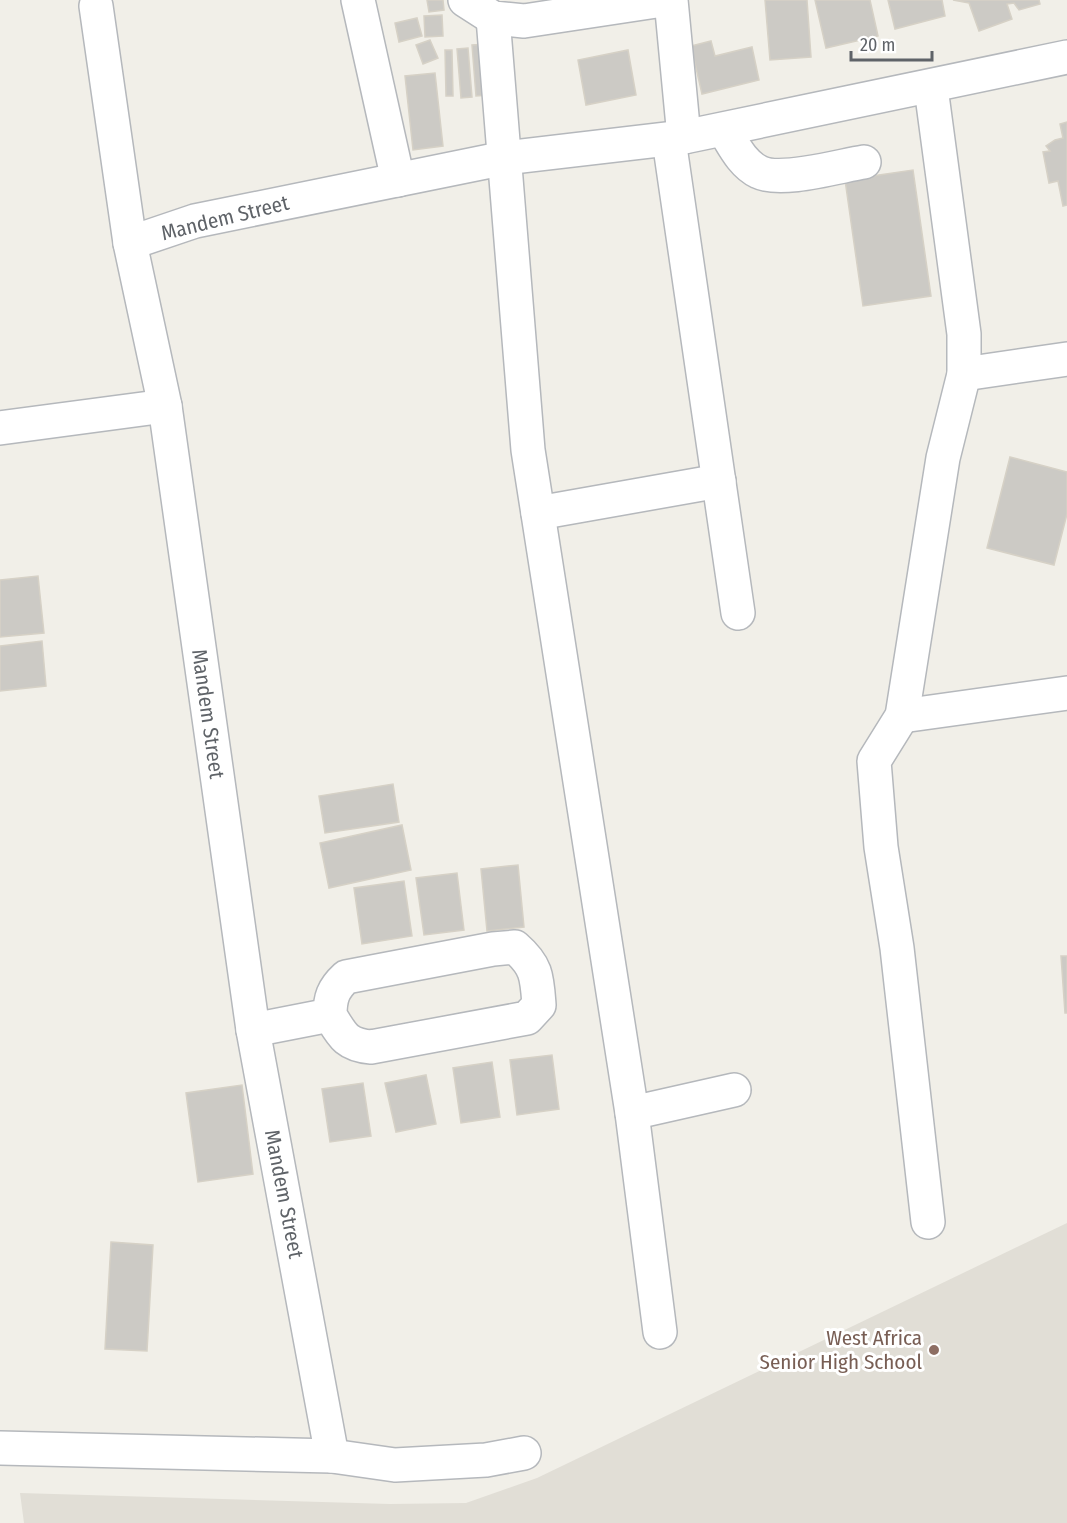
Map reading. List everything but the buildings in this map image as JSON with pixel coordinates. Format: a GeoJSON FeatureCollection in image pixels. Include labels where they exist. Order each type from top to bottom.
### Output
{"type":"FeatureCollection","features":[{"type":"Feature","properties":{"kind":"street"},"geometry":{"type":"LineString","coordinates":[[358,0],[398,180]]}},
{"type":"Feature","properties":{"kind":"street"},"geometry":{"type":"LineString","coordinates":[[465,0],[493,18],[524,21],[663,0]]}},
{"type":"Feature","properties":{"kind":"street"},"geometry":{"type":"LineString","coordinates":[[671,0],[676,139],[718,481],[738,613]]}},
{"type":"Feature","properties":{"kind":"street"},"geometry":{"type":"LineString","coordinates":[[96,6],[130,243]]}},
{"type":"Feature","properties":{"kind":"street"},"geometry":{"type":"LineString","coordinates":[[493,18],[528,450],[632,1113],[660,1332]]}},
{"type":"Feature","properties":{"kind":"street","name":"Mandem Street"},"geometry":{"type":"LineString","coordinates":[[332,1456],[253,1030],[165,406],[130,243],[195,221],[506,158],[676,139],[931,88],[1067,57]]}},
{"type":"Feature","properties":{"kind":"street"},"geometry":{"type":"LineString","coordinates":[[928,1222],[897,948],[881,847],[874,761],[902,716],[943,458],[964,374],[964,334],[931,88]]}},
{"type":"Feature","properties":{"kind":"street"},"geometry":{"type":"LineString","coordinates":[[724,130],[745,162],[759,172],[779,176],[864,162]]}},
{"type":"Feature","properties":{"kind":"street"},"geometry":{"type":"LineString","coordinates":[[964,374],[1067,358]]}},
{"type":"Feature","properties":{"kind":"street"},"geometry":{"type":"LineString","coordinates":[[0,428],[165,406]]}},
{"type":"Feature","properties":{"kind":"street"},"geometry":{"type":"LineString","coordinates":[[538,513],[718,481]]}},
{"type":"Feature","properties":{"kind":"street"},"geometry":{"type":"LineString","coordinates":[[902,716],[1067,693]]}},
{"type":"Feature","properties":{"kind":"street"},"geometry":{"type":"LineString","coordinates":[[515,947],[531,960],[538,986],[539,1005],[527,1018],[371,1047],[355,1046],[343,1035],[330,1015],[330,1000],[335,988],[346,977],[493,949],[515,947]]}},
{"type":"Feature","properties":{"kind":"street"},"geometry":{"type":"LineString","coordinates":[[253,1030],[330,1015]]}},
{"type":"Feature","properties":{"kind":"street"},"geometry":{"type":"LineString","coordinates":[[632,1113],[734,1090]]}},
{"type":"Feature","properties":{"kind":"street"},"geometry":{"type":"LineString","coordinates":[[0,1448],[332,1456],[395,1465],[486,1460],[524,1453]]}},
{"type":"Feature","properties":{"kind":"shaded area","name":"West Africa Senior High School"},"geometry":{"type":"Polygon","coordinates":[[[1067,1223],[1067,1523],[24,1523],[20,1493],[390,1504],[466,1503],[537,1478],[1067,1223]]]}},
{"type":"Feature","properties":{"kind":"place","name":"West Africa Senior High School"},"geometry":{"type":"Point","coordinates":[934,1350]}}]}
